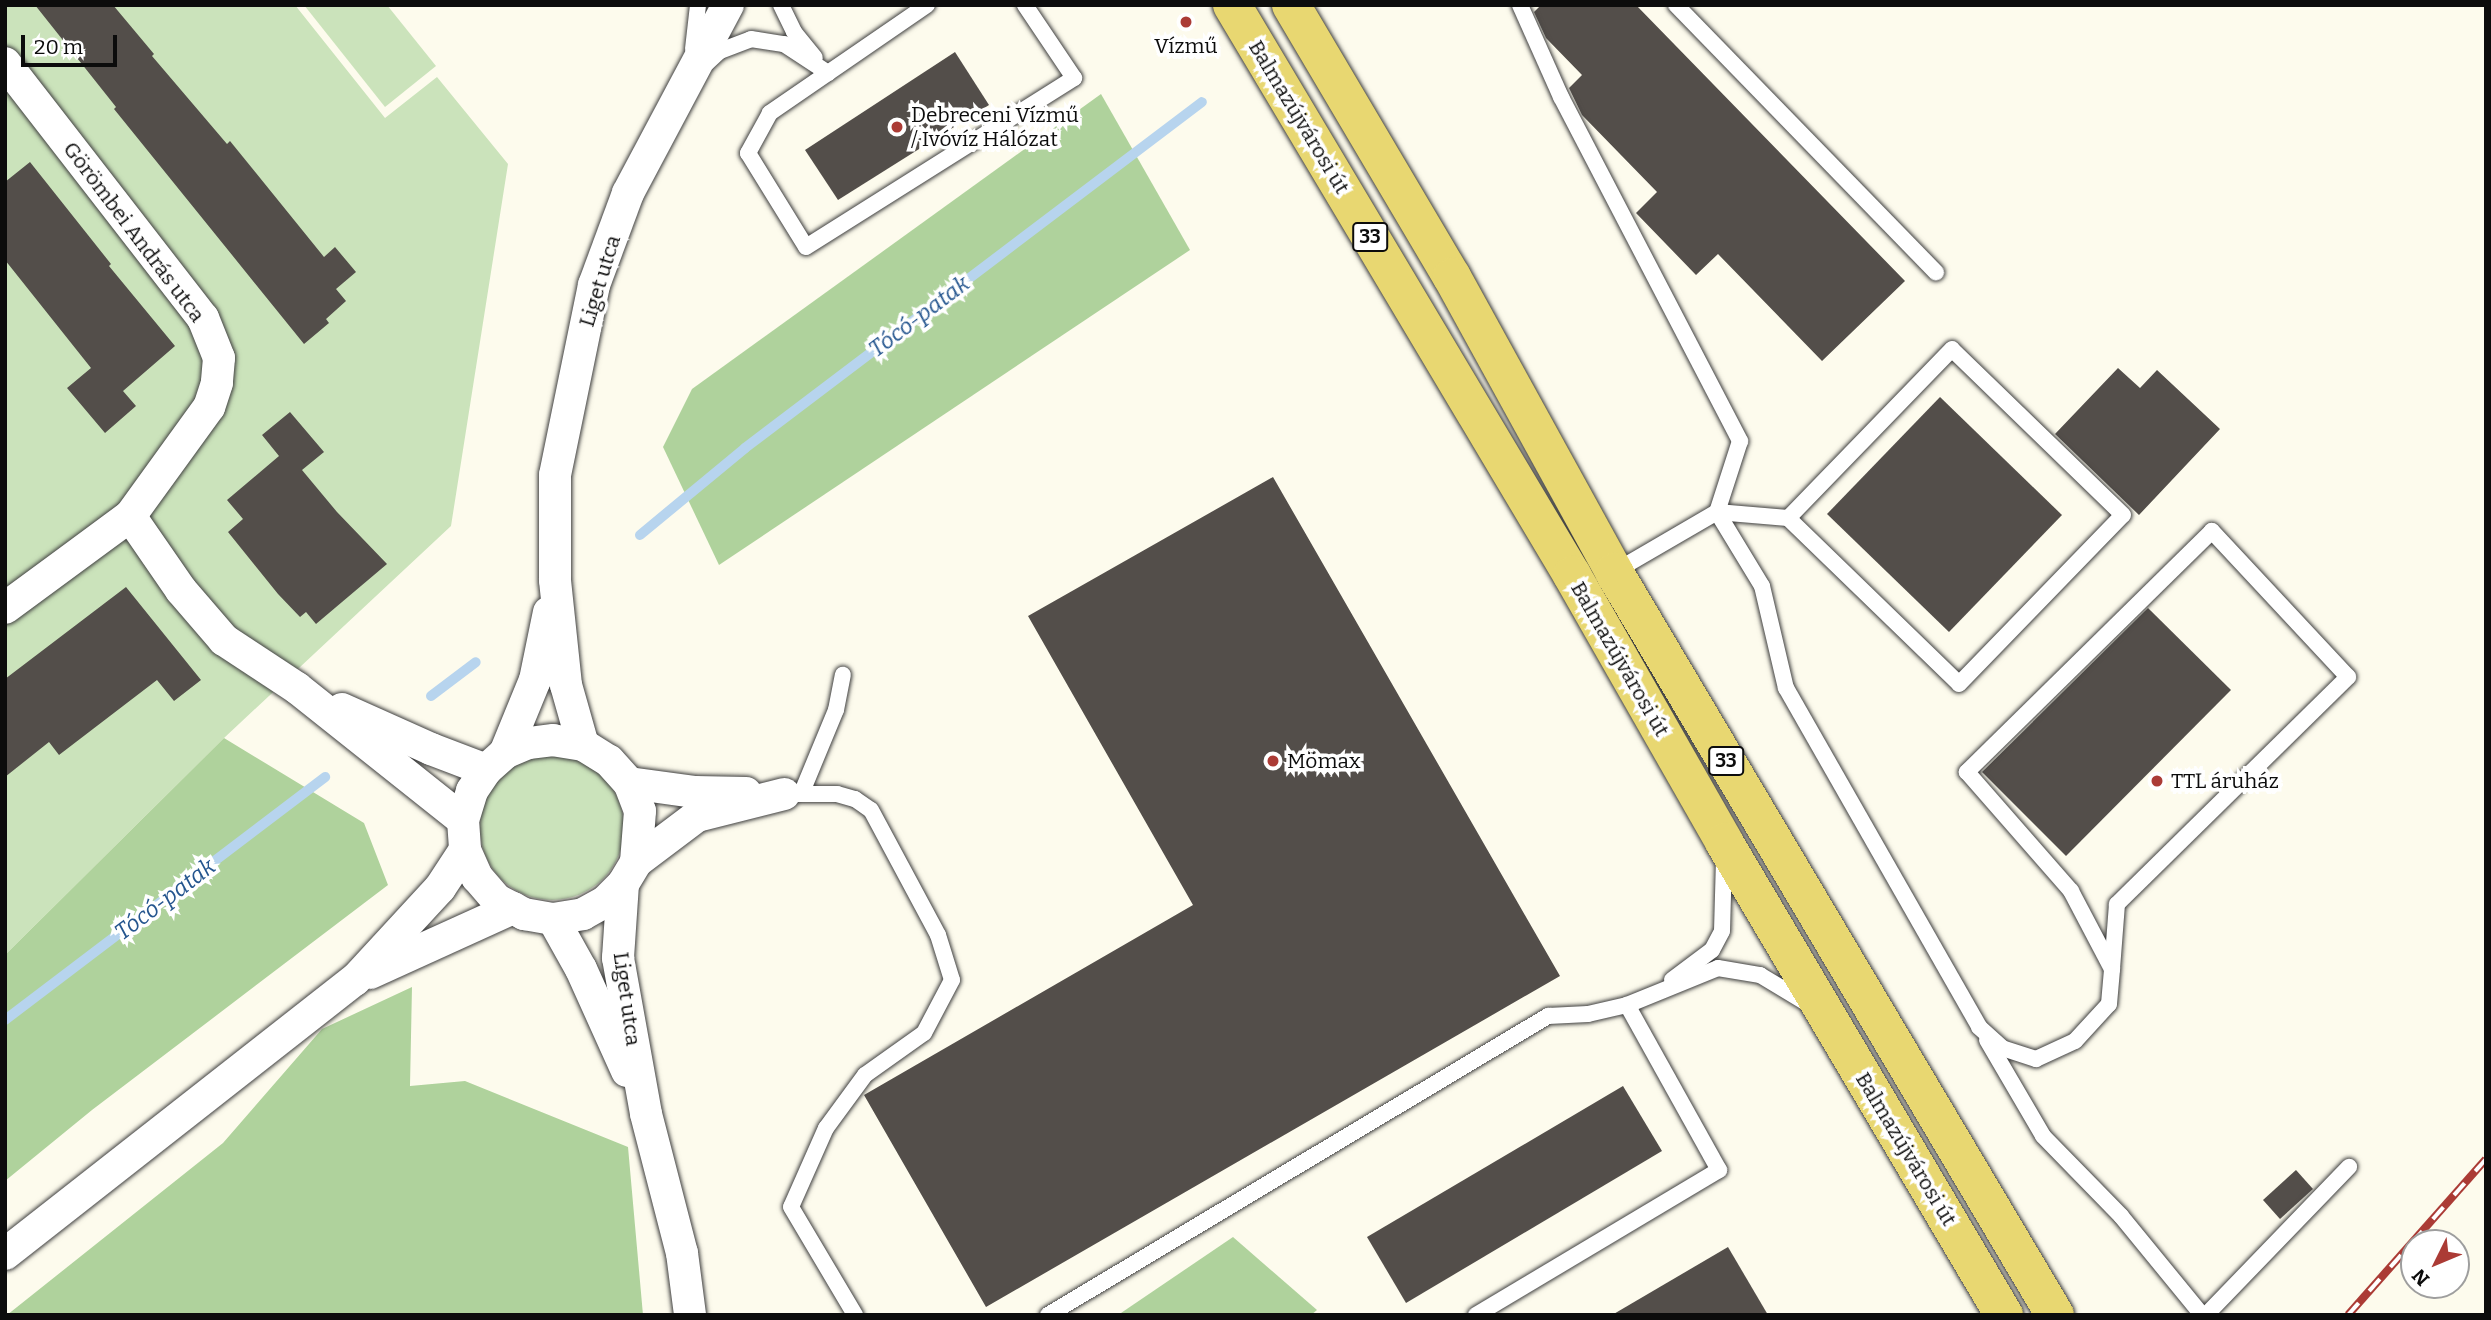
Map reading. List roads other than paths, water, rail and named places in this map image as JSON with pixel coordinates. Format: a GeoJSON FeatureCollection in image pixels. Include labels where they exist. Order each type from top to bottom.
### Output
{"type":"FeatureCollection","features":[{"type":"Feature","properties":{"kind":"main road","name":"Balmazújvárosi út"},"geometry":{"type":"LineString","coordinates":[[1232,5],[1558,552],[1724,842],[2004,1315]]}},
{"type":"Feature","properties":{"kind":"main road","name":"Balmazújvárosi út"},"geometry":{"type":"LineString","coordinates":[[1291,5],[1452,277],[1614,572],[2055,1315]]}},
{"type":"Feature","properties":{"kind":"street","name":"Liget utca"},"geometry":{"type":"LineString","coordinates":[[583,745],[566,685],[555,580],[555,475],[594,285],[628,194],[728,5]]}},
{"type":"Feature","properties":{"kind":"street","name":"Görömbei András utca"},"geometry":{"type":"LineString","coordinates":[[5,63],[203,317],[219,358],[209,407],[130,516],[5,608]]}},
{"type":"Feature","properties":{"kind":"street"},"geometry":{"type":"LineString","coordinates":[[130,516],[181,590],[224,640],[297,688],[464,835],[477,877],[497,900],[524,914],[553,919],[583,914],[605,902],[630,873],[697,816],[793,793]]}},
{"type":"Feature","properties":{"kind":"street","name":"Liget utca"},"geometry":{"type":"LineString","coordinates":[[495,762],[535,680],[555,580]]}},
{"type":"Feature","properties":{"kind":"street"},"geometry":{"type":"LineString","coordinates":[[297,688],[431,750],[495,762]]}},
{"type":"Feature","properties":{"kind":"street"},"geometry":{"type":"LineString","coordinates":[[5,1254],[355,980],[440,888],[464,835],[472,791],[495,762],[528,743],[554,740],[583,745],[609,761],[629,783],[640,811],[630,873]]}},
{"type":"Feature","properties":{"kind":"street"},"geometry":{"type":"LineString","coordinates":[[629,783],[695,792],[793,793]]}},
{"type":"Feature","properties":{"kind":"street","name":"Liget utca"},"geometry":{"type":"LineString","coordinates":[[630,873],[618,958],[646,1114],[682,1253],[690,1315]]}},
{"type":"Feature","properties":{"kind":"street"},"geometry":{"type":"LineString","coordinates":[[355,980],[513,908]]}},
{"type":"Feature","properties":{"kind":"street","name":"Liget utca"},"geometry":{"type":"LineString","coordinates":[[553,919],[581,969],[646,1114]]}},
{"type":"Feature","properties":{"kind":"lane"},"geometry":{"type":"LineString","coordinates":[[688,79],[698,5]]}},
{"type":"Feature","properties":{"kind":"lane"},"geometry":{"type":"LineString","coordinates":[[781,5],[800,41],[828,73]]}},
{"type":"Feature","properties":{"kind":"lane"},"geometry":{"type":"LineString","coordinates":[[928,5],[770,113],[748,153],[806,247],[1074,78],[1025,5]]}},
{"type":"Feature","properties":{"kind":"lane"},"geometry":{"type":"LineString","coordinates":[[1520,5],[1561,97],[1740,441],[1717,512],[1762,586],[1786,688],[2043,1136],[2121,1216],[2204,1315],[2349,1167]]}},
{"type":"Feature","properties":{"kind":"lane"},"geometry":{"type":"LineString","coordinates":[[1676,5],[1936,272]]}},
{"type":"Feature","properties":{"kind":"lane"},"geometry":{"type":"LineString","coordinates":[[688,79],[720,51],[751,39],[784,44],[828,73]]}},
{"type":"Feature","properties":{"kind":"lane"},"geometry":{"type":"LineString","coordinates":[[1614,572],[1717,512],[1788,518],[1959,684],[2123,515],[1952,349],[1788,518]]}},
{"type":"Feature","properties":{"kind":"lane"},"geometry":{"type":"LineString","coordinates":[[1979,1027],[2002,1048],[2036,1059],[2075,1041],[2109,1004],[2112,968],[2117,904],[2348,677],[2212,531],[1967,772],[2071,891],[2112,968]]}},
{"type":"Feature","properties":{"kind":"lane"},"geometry":{"type":"LineString","coordinates":[[843,675],[836,710],[793,793],[837,794],[856,799],[872,810],[938,935],[952,980],[923,1033],[866,1075],[826,1128],[791,1207],[855,1315]]}},
{"type":"Feature","properties":{"kind":"lane"},"geometry":{"type":"LineString","coordinates":[[1659,990],[1712,950],[1723,931],[1724,842]]}},
{"type":"Feature","properties":{"kind":"lane"},"geometry":{"type":"LineString","coordinates":[[1048,1315],[1548,1016],[1588,1014],[1627,1005],[1718,968],[1760,975],[1826,1014]]}},
{"type":"Feature","properties":{"kind":"lane"},"geometry":{"type":"LineString","coordinates":[[1476,1315],[1719,1170],[1627,1005]]}},
{"type":"Feature","properties":{"kind":"waterway","name":"Tócó-patak"},"geometry":{"type":"LineString","coordinates":[[640,535],[745,448],[1202,102]]}},
{"type":"Feature","properties":{"kind":"waterway","name":"Tócó-patak"},"geometry":{"type":"LineString","coordinates":[[431,696],[476,662]]}},
{"type":"Feature","properties":{"kind":"waterway","name":"Tócó-patak"},"geometry":{"type":"LineString","coordinates":[[5,1020],[325,777]]}},
{"type":"Feature","properties":{"kind":"railway"},"geometry":{"type":"LineString","coordinates":[[2348,1315],[2486,1159]]}},
{"type":"Feature","properties":{"kind":"place","name":"Vízmű"},"geometry":{"type":"Point","coordinates":[1186,22]}},
{"type":"Feature","properties":{"kind":"place","name":"Debreceni Vízmű / Ivóvíz Hálózat"},"geometry":{"type":"Point","coordinates":[897,127]}},
{"type":"Feature","properties":{"kind":"place","name":"Mömax"},"geometry":{"type":"Point","coordinates":[1273,761]}},
{"type":"Feature","properties":{"kind":"place","name":"TTL áruház"},"geometry":{"type":"Point","coordinates":[2157,781]}}]}
